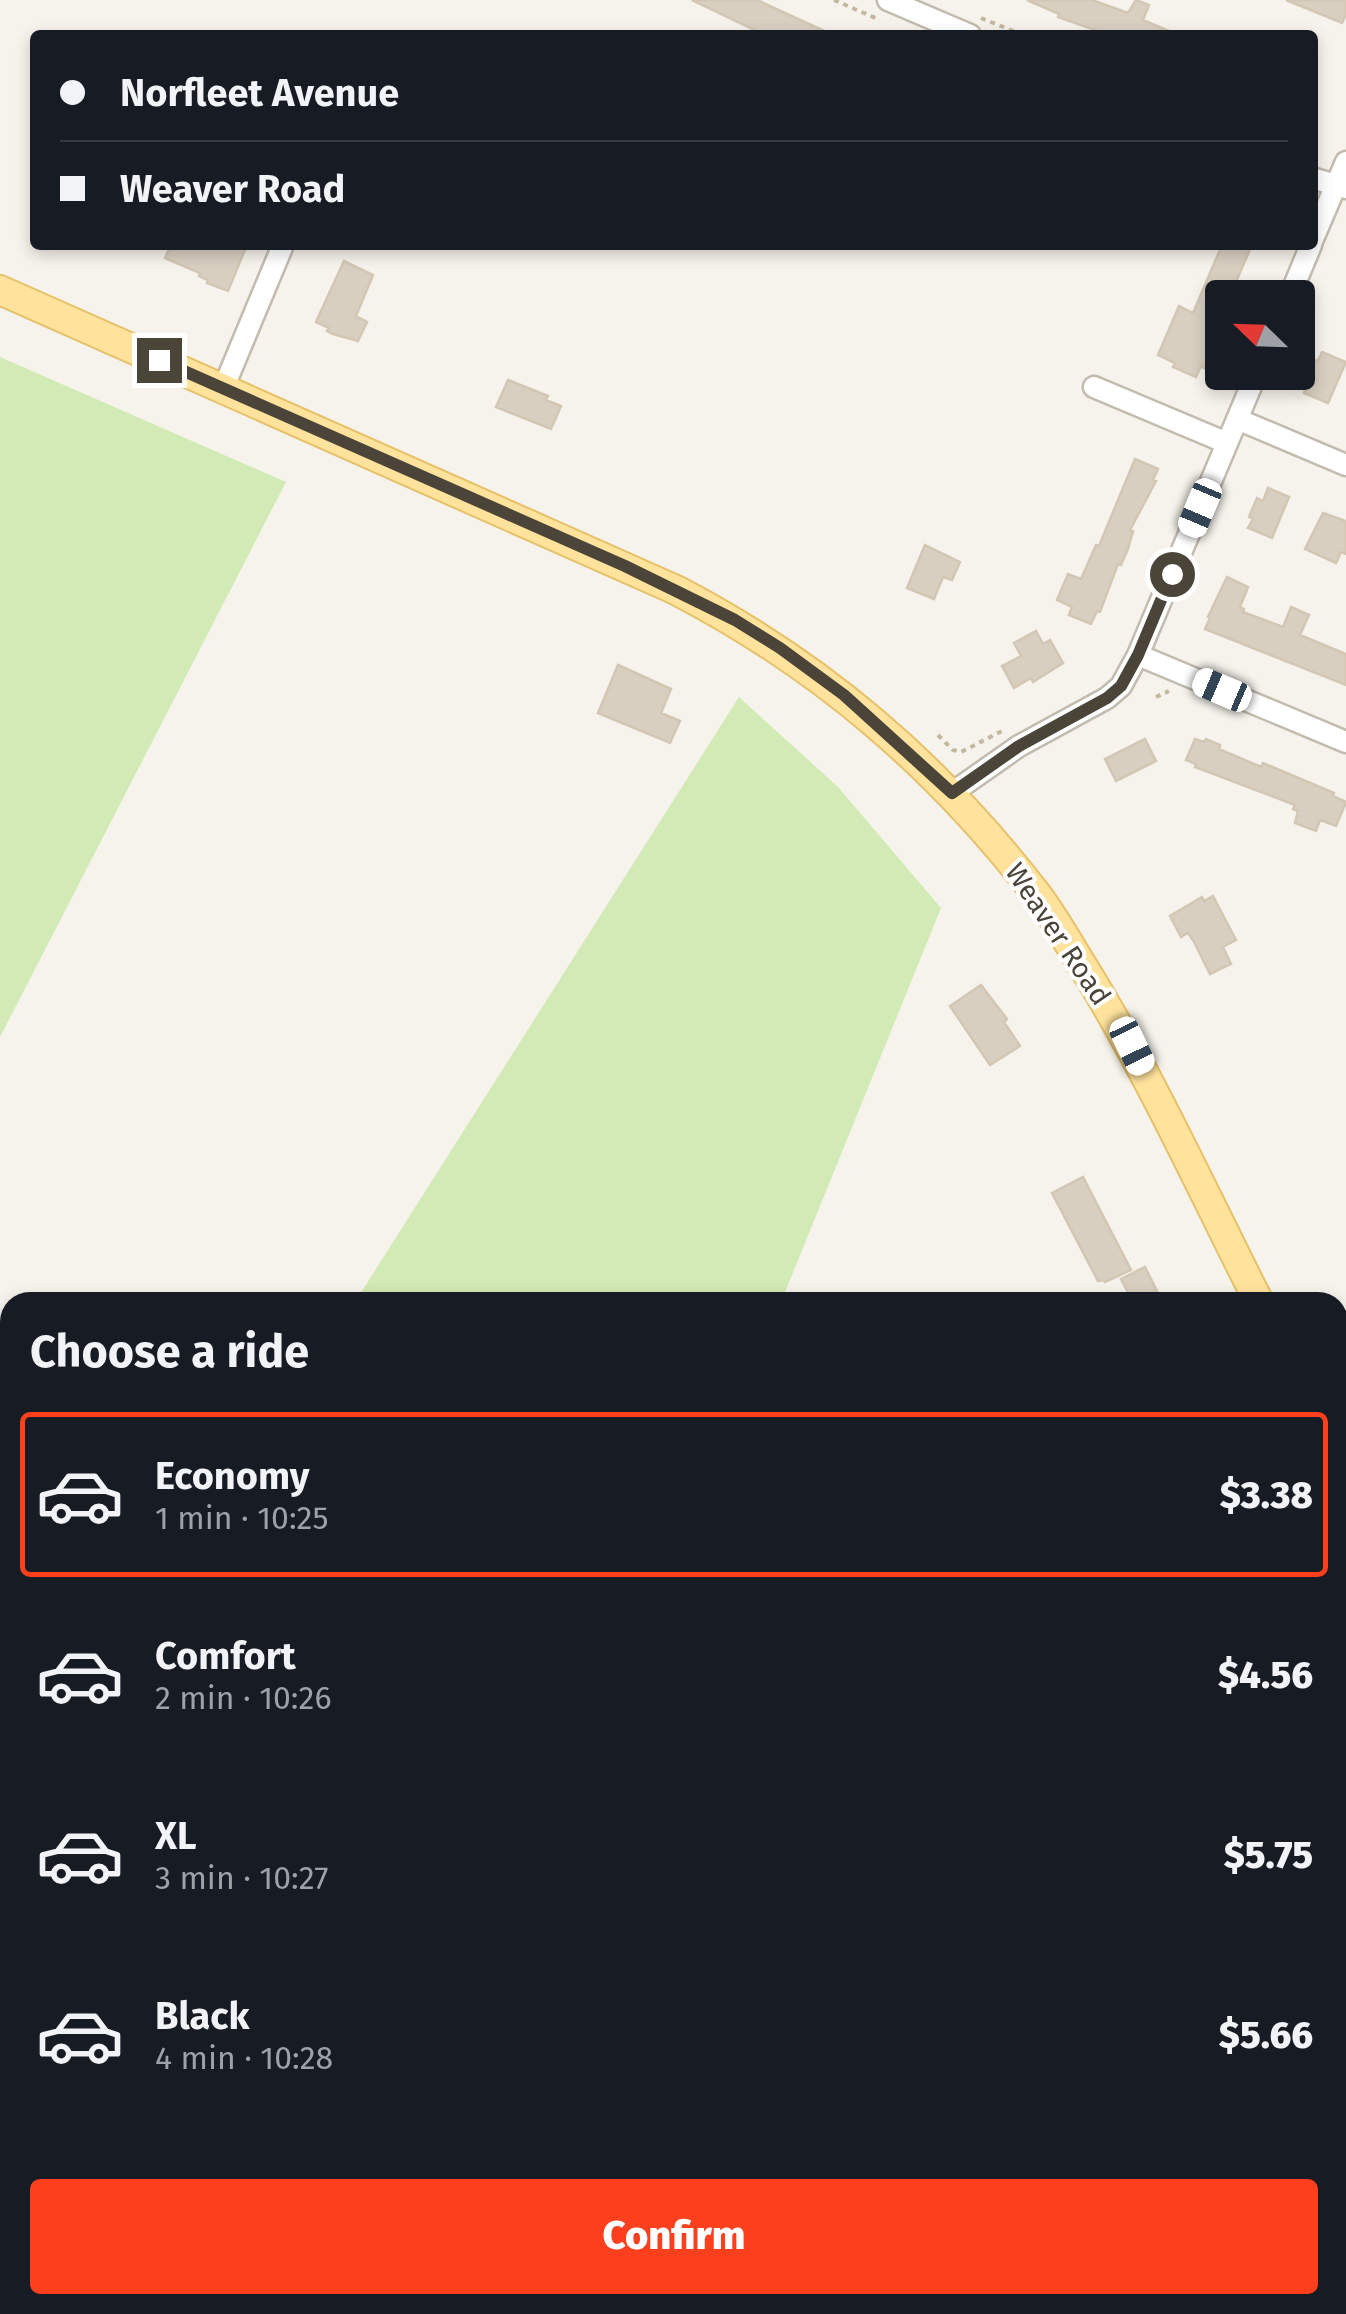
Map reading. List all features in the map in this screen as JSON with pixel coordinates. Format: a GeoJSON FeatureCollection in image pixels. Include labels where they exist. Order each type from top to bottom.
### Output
{"type":"FeatureCollection","features":[{"type":"Feature","properties":{"kind":"main road","name":"Weaver Road"},"geometry":{"type":"LineString","coordinates":[[0,290],[625,566],[735,620],[844,695],[952,793],[1040,898],[1132,1046],[1254,1292]]}},
{"type":"Feature","properties":{"kind":"street"},"geometry":{"type":"LineString","coordinates":[[888,0],[958,30]]}},
{"type":"Feature","properties":{"kind":"street"},"geometry":{"type":"LineString","coordinates":[[1318,231],[1341,186],[1346,162]]}},
{"type":"Feature","properties":{"kind":"street"},"geometry":{"type":"LineString","coordinates":[[222,388],[281,250]]}},
{"type":"Feature","properties":{"kind":"street"},"geometry":{"type":"LineString","coordinates":[[1297,280],[1309,250]]}},
{"type":"Feature","properties":{"kind":"street"},"geometry":{"type":"LineString","coordinates":[[1094,387],[1227,443]]}},
{"type":"Feature","properties":{"kind":"street"},"geometry":{"type":"LineString","coordinates":[[952,793],[1019,746],[1107,698],[1121,686],[1138,655],[1249,390]]}},
{"type":"Feature","properties":{"kind":"street"},"geometry":{"type":"LineString","coordinates":[[1237,419],[1346,465]]}},
{"type":"Feature","properties":{"kind":"street"},"geometry":{"type":"LineString","coordinates":[[1138,655],[1346,742]]}},
{"type":"Feature","properties":{"kind":"path"},"geometry":{"type":"LineString","coordinates":[[938,735],[961,752],[1009,727]]}},
{"type":"Feature","properties":{"kind":"green space"},"geometry":{"type":"Polygon","coordinates":[[[0,357],[286,482],[0,1037],[0,357]]]}},
{"type":"Feature","properties":{"kind":"green space"},"geometry":{"type":"Polygon","coordinates":[[[739,697],[838,787],[941,908],[785,1292],[361,1292],[739,697]]]}},
{"type":"Feature","properties":{"kind":"building"},"geometry":{"type":"Polygon","coordinates":[[[692,0],[757,0],[822,30],[755,30],[692,0]]]}},
{"type":"Feature","properties":{"kind":"building"},"geometry":{"type":"Polygon","coordinates":[[[1027,0],[1092,0],[1128,13],[1136,0],[1149,5],[1143,20],[1166,30],[1095,30],[1058,17],[1059,14],[1027,0]]]}},
{"type":"Feature","properties":{"kind":"building"},"geometry":{"type":"Polygon","coordinates":[[[1286,0],[1346,0],[1346,14],[1342,23],[1286,0]]]}},
{"type":"Feature","properties":{"kind":"building"},"geometry":{"type":"Polygon","coordinates":[[[169,250],[245,250],[228,291],[165,258],[169,250]]]}},
{"type":"Feature","properties":{"kind":"building"},"geometry":{"type":"Polygon","coordinates":[[[1220,250],[1250,250],[1237,280],[1207,280],[1220,250]]]}},
{"type":"Feature","properties":{"kind":"building"},"geometry":{"type":"Polygon","coordinates":[[[344,261],[373,275],[356,316],[367,322],[358,341],[333,334],[316,322],[344,261]]]}},
{"type":"Feature","properties":{"kind":"building"},"geometry":{"type":"Polygon","coordinates":[[[1205,285],[1205,365],[1196,377],[1158,355],[1179,306],[1193,313],[1205,285]]]}},
{"type":"Feature","properties":{"kind":"building"},"geometry":{"type":"Polygon","coordinates":[[[1322,352],[1346,362],[1328,403],[1304,393],[1315,390],[1315,360],[1322,352]]]}},
{"type":"Feature","properties":{"kind":"building"},"geometry":{"type":"Polygon","coordinates":[[[508,380],[548,396],[546,400],[561,406],[551,429],[496,407],[508,380]]]}},
{"type":"Feature","properties":{"kind":"building"},"geometry":{"type":"Polygon","coordinates":[[[1135,459],[1158,469],[1153,480],[1156,481],[1130,530],[1133,531],[1128,549],[1091,624],[1069,615],[1072,607],[1057,600],[1068,574],[1081,579],[1135,459]]]}},
{"type":"Feature","properties":{"kind":"building"},"geometry":{"type":"Polygon","coordinates":[[[1268,488],[1289,497],[1272,538],[1248,528],[1257,498],[1263,501],[1268,488]]]}},
{"type":"Feature","properties":{"kind":"building"},"geometry":{"type":"Polygon","coordinates":[[[1323,513],[1346,521],[1346,554],[1341,552],[1336,563],[1305,549],[1323,513]]]}},
{"type":"Feature","properties":{"kind":"building"},"geometry":{"type":"Polygon","coordinates":[[[925,545],[960,562],[952,580],[943,577],[934,599],[907,588],[925,545]]]}},
{"type":"Feature","properties":{"kind":"building"},"geometry":{"type":"Polygon","coordinates":[[[1227,577],[1248,587],[1240,607],[1243,612],[1283,627],[1291,607],[1309,615],[1300,635],[1346,654],[1346,685],[1205,629],[1227,577]]]}},
{"type":"Feature","properties":{"kind":"building"},"geometry":{"type":"Polygon","coordinates":[[[1036,631],[1043,644],[1050,640],[1063,663],[1033,682],[1031,678],[1014,688],[1002,666],[1021,656],[1014,643],[1036,631]]]}},
{"type":"Feature","properties":{"kind":"building"},"geometry":{"type":"Polygon","coordinates":[[[618,665],[671,689],[661,713],[680,721],[670,743],[598,713],[618,665]]]}},
{"type":"Feature","properties":{"kind":"building"},"geometry":{"type":"Polygon","coordinates":[[[1145,739],[1156,761],[1116,781],[1105,759],[1145,739]]]}},
{"type":"Feature","properties":{"kind":"building"},"geometry":{"type":"Polygon","coordinates":[[[1195,739],[1206,739],[1220,745],[1219,749],[1261,767],[1263,763],[1334,793],[1346,802],[1336,826],[1320,820],[1316,831],[1295,823],[1295,805],[1195,767],[1186,760],[1195,739]]]}},
{"type":"Feature","properties":{"kind":"building"},"geometry":{"type":"Polygon","coordinates":[[[1213,896],[1236,940],[1223,947],[1231,964],[1210,974],[1188,933],[1181,937],[1170,916],[1202,897],[1204,901],[1213,896]]]}},
{"type":"Feature","properties":{"kind":"building"},"geometry":{"type":"Polygon","coordinates":[[[981,985],[1007,1019],[1004,1022],[1020,1046],[990,1065],[950,1006],[981,985]]]}},
{"type":"Feature","properties":{"kind":"building"},"geometry":{"type":"Polygon","coordinates":[[[1083,1177],[1131,1270],[1105,1282],[1098,1281],[1052,1193],[1083,1177]]]}},
{"type":"Feature","properties":{"kind":"building"},"geometry":{"type":"Polygon","coordinates":[[[1145,1267],[1157,1291],[1128,1292],[1121,1279],[1145,1267]]]}},
{"type":"Feature","properties":{"kind":"route"},"geometry":{"type":"LineString","coordinates":[[159,360],[625,566],[735,620],[844,695],[952,793],[1019,746],[1107,698],[1121,686],[1172,574]]}}]}
